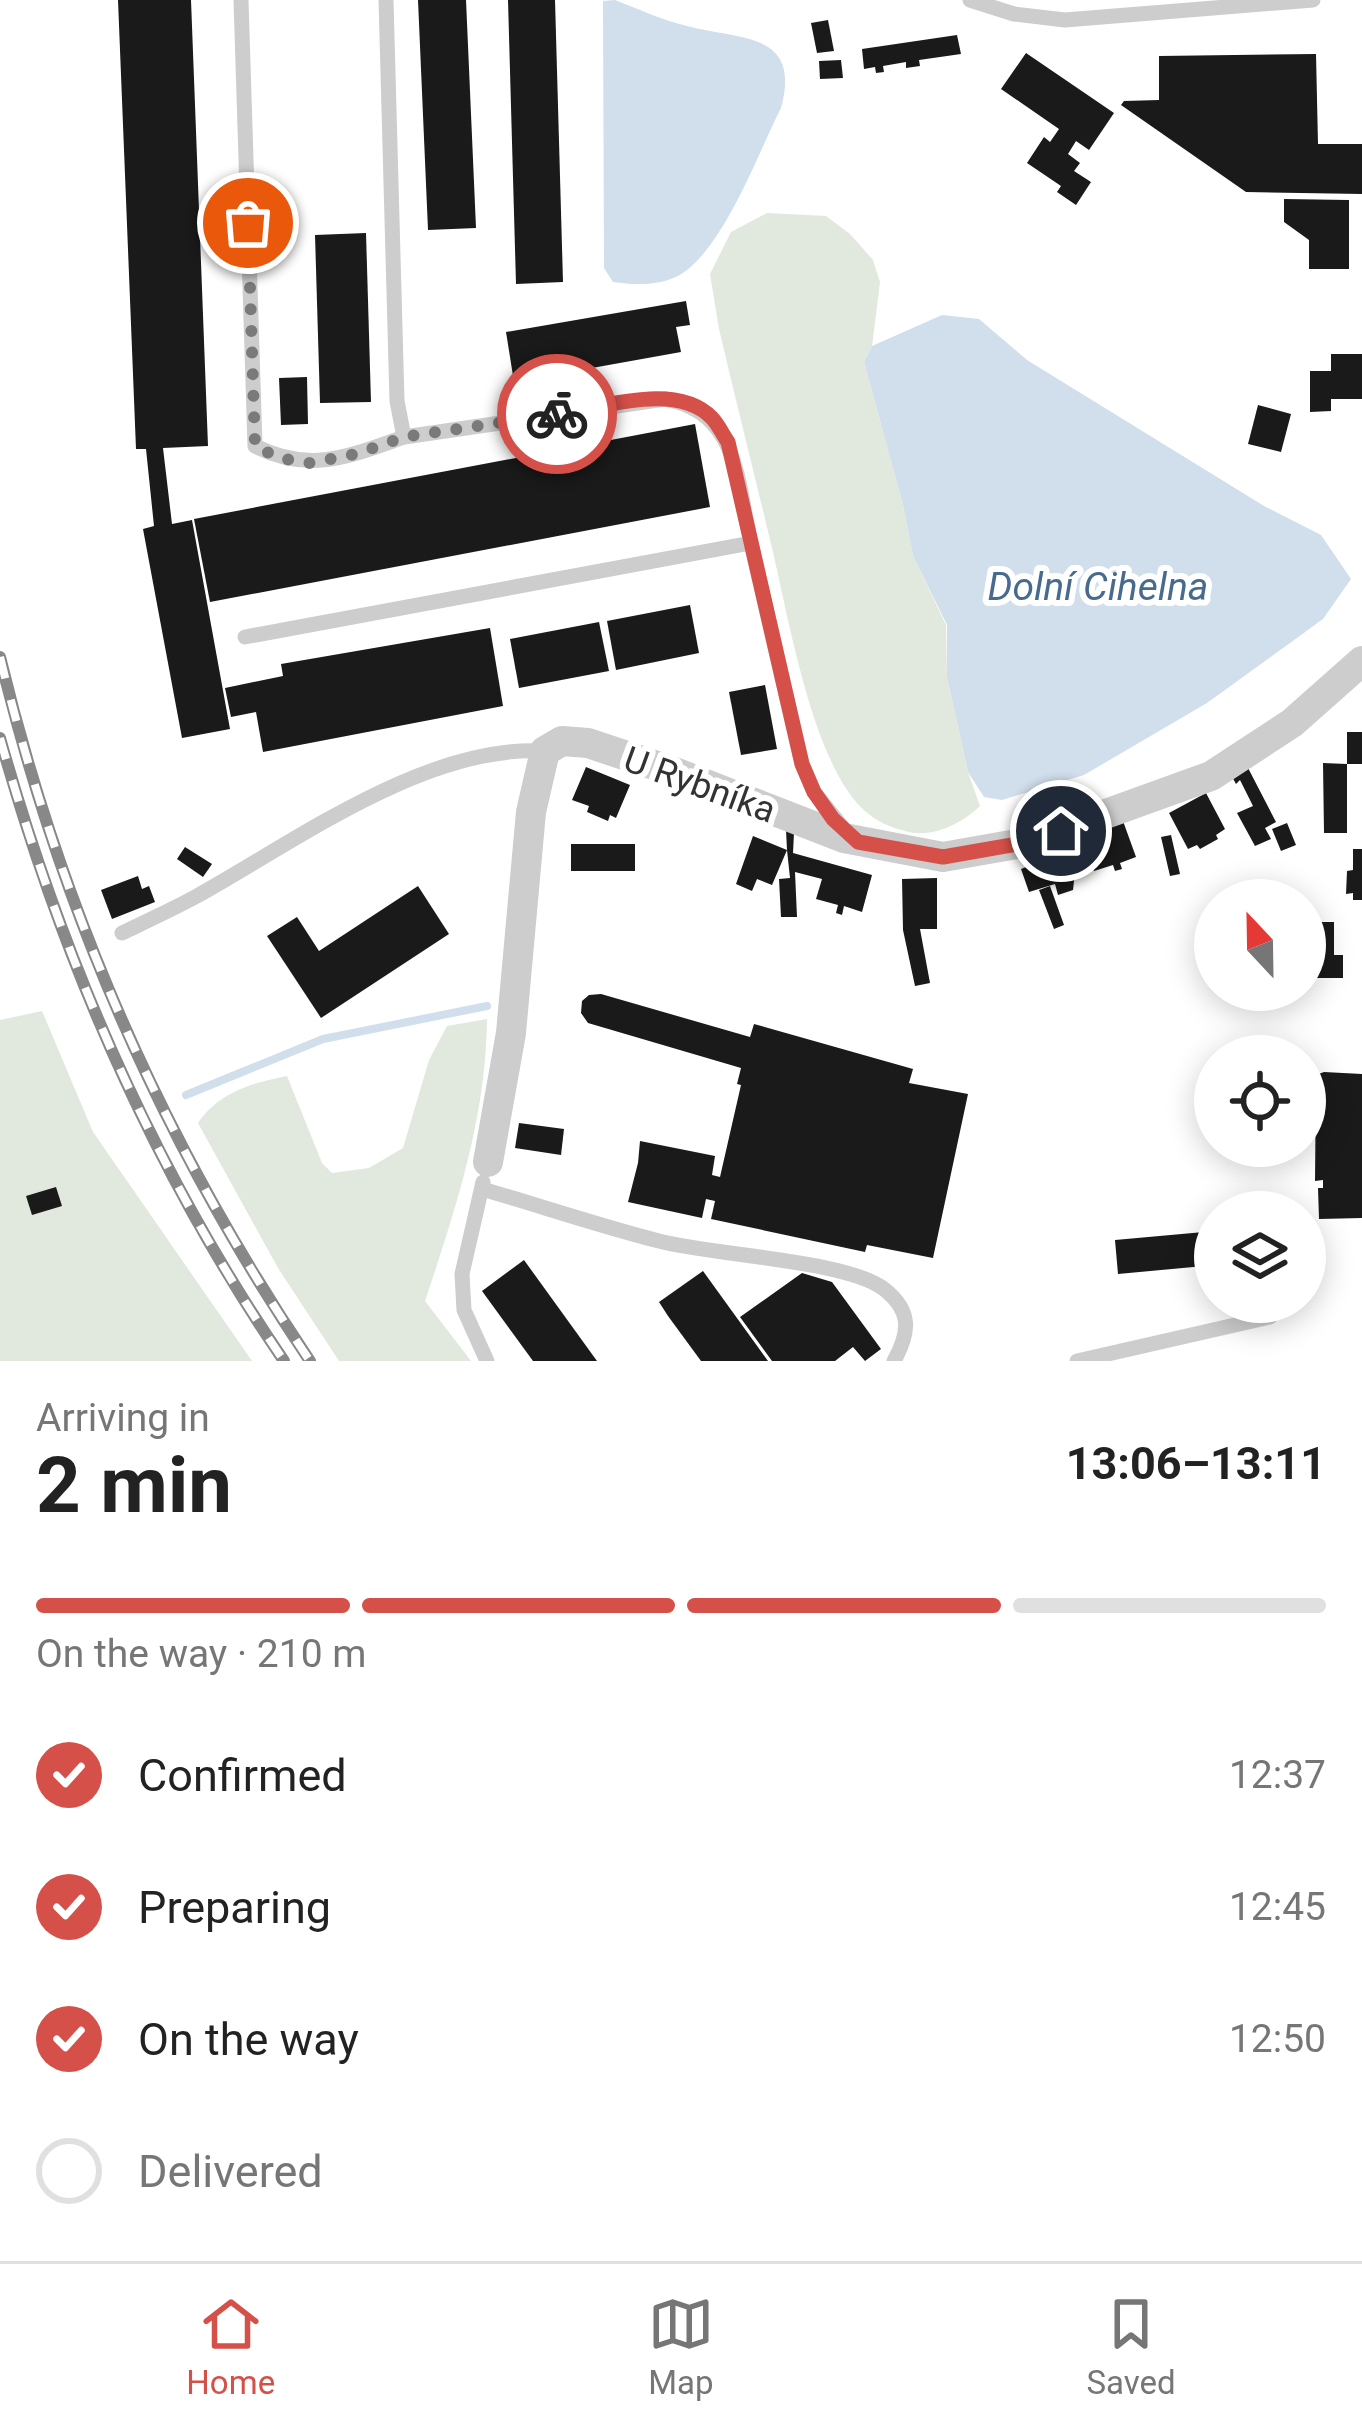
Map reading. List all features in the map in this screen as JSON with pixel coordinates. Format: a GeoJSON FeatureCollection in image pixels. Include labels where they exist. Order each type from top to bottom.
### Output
{"type":"FeatureCollection","features":[{"type":"Feature","properties":{"kind":"street","name":"U Rybníka"},"geometry":{"type":"LineString","coordinates":[[544,751],[562,741],[588,743],[858,842],[943,857],[1028,842],[1211,776],[1292,723],[1362,661]]}},
{"type":"Feature","properties":{"kind":"street"},"geometry":{"type":"LineString","coordinates":[[485,1176],[511,1034],[531,812],[544,751]]}},
{"type":"Feature","properties":{"kind":"lane"},"geometry":{"type":"LineString","coordinates":[[241,0],[255,446],[279,458],[310,463],[404,437],[665,399],[687,402],[712,417],[728,442],[802,764],[833,819],[858,842]]}},
{"type":"Feature","properties":{"kind":"lane"},"geometry":{"type":"LineString","coordinates":[[386,0],[397,401],[404,437]]}},
{"type":"Feature","properties":{"kind":"lane"},"geometry":{"type":"LineString","coordinates":[[970,0],[1014,14],[1065,20],[1313,0]]}},
{"type":"Feature","properties":{"kind":"lane"},"geometry":{"type":"LineString","coordinates":[[244,637],[751,543]]}},
{"type":"Feature","properties":{"kind":"lane"},"geometry":{"type":"LineString","coordinates":[[122,933],[375,796],[443,768],[504,752],[544,751]]}},
{"type":"Feature","properties":{"kind":"lane"},"geometry":{"type":"LineString","coordinates":[[488,1361],[464,1310],[462,1274],[485,1176],[661,1242],[835,1271],[882,1287],[904,1312],[907,1338],[894,1361]]}},
{"type":"Feature","properties":{"kind":"lane"},"geometry":{"type":"LineString","coordinates":[[1077,1361],[1235,1323]]}},
{"type":"Feature","properties":{"kind":"shaded area"},"geometry":{"type":"Polygon","coordinates":[[[767,213],[826,216],[873,260],[880,282],[872,346],[864,362],[913,556],[946,625],[947,677],[980,806],[936,831],[899,829],[865,811],[830,760],[804,686],[710,274],[731,232],[767,213]]]}},
{"type":"Feature","properties":{"kind":"shaded area"},"geometry":{"type":"Polygon","coordinates":[[[42,1011],[93,1132],[252,1361],[0,1361],[0,1020],[42,1011]]]}},
{"type":"Feature","properties":{"kind":"shaded area"},"geometry":{"type":"Polygon","coordinates":[[[487,1019],[475,1127],[425,1301],[471,1361],[339,1361],[278,1268],[198,1123],[226,1096],[287,1076],[322,1163],[332,1173],[369,1168],[403,1148],[429,1060],[447,1026],[487,1019]]]}},
{"type":"Feature","properties":{"kind":"water"},"geometry":{"type":"Polygon","coordinates":[[[615,0],[678,24],[761,43],[782,65],[785,83],[781,108],[710,246],[678,276],[654,283],[613,282],[604,268],[603,1],[615,0]]]}},
{"type":"Feature","properties":{"kind":"water","name":"Dolní Cihelna"},"geometry":{"type":"Polygon","coordinates":[[[942,315],[979,319],[1027,360],[1264,506],[1321,535],[1351,579],[1323,619],[1207,703],[1084,775],[1002,800],[984,797],[968,772],[947,677],[947,625],[913,556],[864,362],[872,346],[942,315]]]}},
{"type":"Feature","properties":{"kind":"building"},"geometry":{"type":"Polygon","coordinates":[[[118,0],[191,0],[208,446],[163,448],[172,524],[192,520],[230,729],[182,738],[143,529],[154,526],[146,449],[136,449],[118,0]]]}},
{"type":"Feature","properties":{"kind":"building"},"geometry":{"type":"Polygon","coordinates":[[[418,0],[466,0],[476,228],[428,230],[418,0]]]}},
{"type":"Feature","properties":{"kind":"building"},"geometry":{"type":"Polygon","coordinates":[[[508,0],[555,0],[563,282],[516,284],[508,0]]]}},
{"type":"Feature","properties":{"kind":"building"},"geometry":{"type":"Polygon","coordinates":[[[828,20],[834,51],[817,53],[811,23],[828,20]]]}},
{"type":"Feature","properties":{"kind":"building"},"geometry":{"type":"Polygon","coordinates":[[[957,35],[961,54],[919,60],[920,66],[906,68],[906,62],[883,66],[884,72],[876,73],[875,67],[864,69],[862,49],[957,35]]]}},
{"type":"Feature","properties":{"kind":"building"},"geometry":{"type":"Polygon","coordinates":[[[1026,53],[1114,113],[1089,150],[1076,141],[1068,154],[1080,163],[1074,171],[1091,182],[1076,205],[1057,192],[1061,186],[1027,163],[1044,137],[1050,142],[1059,129],[1001,89],[1026,53]]]}},
{"type":"Feature","properties":{"kind":"building"},"geometry":{"type":"Polygon","coordinates":[[[1316,54],[1318,144],[1362,144],[1362,194],[1246,192],[1121,105],[1159,100],[1159,56],[1316,54]]]}},
{"type":"Feature","properties":{"kind":"building"},"geometry":{"type":"Polygon","coordinates":[[[841,60],[843,78],[820,79],[819,61],[841,60]]]}},
{"type":"Feature","properties":{"kind":"building"},"geometry":{"type":"Polygon","coordinates":[[[1284,199],[1349,200],[1349,269],[1309,269],[1309,240],[1284,222],[1284,199]]]}},
{"type":"Feature","properties":{"kind":"building"},"geometry":{"type":"Polygon","coordinates":[[[366,233],[371,402],[320,403],[315,235],[366,233]]]}},
{"type":"Feature","properties":{"kind":"building"},"geometry":{"type":"Polygon","coordinates":[[[686,301],[690,325],[676,327],[681,352],[514,382],[506,332],[686,301]]]}},
{"type":"Feature","properties":{"kind":"building"},"geometry":{"type":"Polygon","coordinates":[[[1331,354],[1362,354],[1362,399],[1331,399],[1331,411],[1310,412],[1310,371],[1331,371],[1331,354]]]}},
{"type":"Feature","properties":{"kind":"building"},"geometry":{"type":"Polygon","coordinates":[[[307,377],[308,424],[281,425],[279,378],[307,377]]]}},
{"type":"Feature","properties":{"kind":"building"},"geometry":{"type":"Polygon","coordinates":[[[1258,405],[1291,414],[1281,452],[1248,444],[1258,405]]]}},
{"type":"Feature","properties":{"kind":"building"},"geometry":{"type":"Polygon","coordinates":[[[695,424],[710,507],[210,602],[194,519],[695,424]]]}},
{"type":"Feature","properties":{"kind":"building"},"geometry":{"type":"Polygon","coordinates":[[[690,605],[699,653],[616,670],[607,621],[690,605]]]}},
{"type":"Feature","properties":{"kind":"building"},"geometry":{"type":"Polygon","coordinates":[[[599,622],[609,671],[519,688],[510,639],[599,622]]]}},
{"type":"Feature","properties":{"kind":"building"},"geometry":{"type":"Polygon","coordinates":[[[490,628],[503,706],[263,752],[256,712],[231,717],[225,688],[283,676],[281,664],[490,628]]]}},
{"type":"Feature","properties":{"kind":"building"},"geometry":{"type":"Polygon","coordinates":[[[765,685],[777,749],[741,755],[729,692],[765,685]]]}},
{"type":"Feature","properties":{"kind":"building"},"geometry":{"type":"Polygon","coordinates":[[[1347,732],[1362,732],[1362,764],[1347,764],[1347,732]]]}},
{"type":"Feature","properties":{"kind":"building"},"geometry":{"type":"Polygon","coordinates":[[[1323,763],[1347,764],[1347,833],[1324,833],[1323,763]]]}},
{"type":"Feature","properties":{"kind":"building"},"geometry":{"type":"Polygon","coordinates":[[[1247,766],[1276,822],[1265,828],[1271,839],[1255,846],[1237,813],[1253,806],[1240,780],[1236,784],[1231,775],[1247,766]]]}},
{"type":"Feature","properties":{"kind":"building"},"geometry":{"type":"Polygon","coordinates":[[[586,767],[630,785],[616,818],[610,815],[608,821],[572,800],[586,767]]]}},
{"type":"Feature","properties":{"kind":"building"},"geometry":{"type":"Polygon","coordinates":[[[1206,793],[1225,829],[1200,849],[1197,845],[1188,849],[1169,813],[1206,793]]]}},
{"type":"Feature","properties":{"kind":"building"},"geometry":{"type":"Polygon","coordinates":[[[1123,821],[1136,857],[1120,863],[1122,869],[1115,871],[1113,865],[1094,871],[1081,835],[1123,821]]]}},
{"type":"Feature","properties":{"kind":"building"},"geometry":{"type":"Polygon","coordinates":[[[1287,823],[1296,845],[1281,851],[1272,829],[1287,823]]]}},
{"type":"Feature","properties":{"kind":"building"},"geometry":{"type":"Polygon","coordinates":[[[786,830],[794,833],[793,853],[872,875],[862,912],[844,906],[842,915],[836,913],[838,905],[816,899],[822,879],[795,872],[797,917],[781,917],[779,879],[790,878],[786,830]]]}},
{"type":"Feature","properties":{"kind":"building"},"geometry":{"type":"Polygon","coordinates":[[[1171,835],[1180,874],[1170,876],[1161,837],[1171,835]]]}},
{"type":"Feature","properties":{"kind":"building"},"geometry":{"type":"Polygon","coordinates":[[[753,836],[787,850],[772,885],[757,879],[752,891],[736,884],[753,836]]]}},
{"type":"Feature","properties":{"kind":"building"},"geometry":{"type":"Polygon","coordinates":[[[1064,840],[1066,847],[1079,844],[1086,868],[1075,872],[1073,890],[1058,895],[1055,884],[1029,892],[1021,869],[1034,864],[1030,852],[1064,840]]]}},
{"type":"Feature","properties":{"kind":"building"},"geometry":{"type":"Polygon","coordinates":[[[571,844],[635,844],[635,871],[571,871],[571,844]]]}},
{"type":"Feature","properties":{"kind":"building"},"geometry":{"type":"Polygon","coordinates":[[[185,847],[212,864],[203,877],[177,859],[185,847]]]}},
{"type":"Feature","properties":{"kind":"building"},"geometry":{"type":"Polygon","coordinates":[[[1353,849],[1362,849],[1362,900],[1346,894],[1353,849]]]}},
{"type":"Feature","properties":{"kind":"building"},"geometry":{"type":"Polygon","coordinates":[[[138,876],[142,889],[149,886],[155,902],[112,919],[101,890],[138,876]]]}},
{"type":"Feature","properties":{"kind":"building"},"geometry":{"type":"Polygon","coordinates":[[[937,878],[937,929],[920,929],[930,983],[915,986],[903,930],[902,879],[937,878]]]}},
{"type":"Feature","properties":{"kind":"building"},"geometry":{"type":"Polygon","coordinates":[[[418,886],[449,934],[321,1018],[267,936],[297,917],[319,951],[418,886]]]}},
{"type":"Feature","properties":{"kind":"building"},"geometry":{"type":"Polygon","coordinates":[[[1050,886],[1064,925],[1054,929],[1039,890],[1050,886]]]}},
{"type":"Feature","properties":{"kind":"building"},"geometry":{"type":"Polygon","coordinates":[[[1326,922],[1334,922],[1334,955],[1343,955],[1343,978],[1326,978],[1326,922]]]}},
{"type":"Feature","properties":{"kind":"building"},"geometry":{"type":"Polygon","coordinates":[[[601,994],[750,1037],[754,1024],[913,1069],[909,1083],[968,1094],[933,1258],[867,1245],[865,1252],[711,1219],[715,1201],[706,1199],[702,1218],[628,1202],[640,1141],[715,1156],[712,1175],[720,1177],[741,1068],[588,1023],[581,1013],[582,1001],[601,994]]]}},
{"type":"Feature","properties":{"kind":"building"},"geometry":{"type":"Polygon","coordinates":[[[1326,1072],[1362,1074],[1362,1218],[1326,1219],[1326,1191],[1318,1191],[1323,1180],[1315,1181],[1315,1167],[1326,1167],[1326,1072]]]}},
{"type":"Feature","properties":{"kind":"building"},"geometry":{"type":"Polygon","coordinates":[[[519,1123],[564,1129],[561,1155],[515,1148],[519,1123]]]}},
{"type":"Feature","properties":{"kind":"building"},"geometry":{"type":"Polygon","coordinates":[[[56,1187],[62,1206],[32,1215],[26,1196],[56,1187]]]}},
{"type":"Feature","properties":{"kind":"building"},"geometry":{"type":"Polygon","coordinates":[[[1194,1233],[1194,1267],[1118,1274],[1115,1240],[1194,1233]]]}},
{"type":"Feature","properties":{"kind":"building"},"geometry":{"type":"Polygon","coordinates":[[[524,1260],[597,1361],[533,1361],[482,1291],[524,1260]]]}},
{"type":"Feature","properties":{"kind":"building"},"geometry":{"type":"Polygon","coordinates":[[[703,1271],[768,1361],[701,1361],[668,1316],[659,1302],[703,1271]]]}},
{"type":"Feature","properties":{"kind":"building"},"geometry":{"type":"Polygon","coordinates":[[[802,1273],[832,1282],[881,1349],[865,1361],[853,1347],[835,1361],[772,1361],[740,1317],[802,1273]]]}},
{"type":"Feature","properties":{"kind":"waterway"},"geometry":{"type":"LineString","coordinates":[[186,1095],[323,1039],[487,1006]]}},
{"type":"Feature","properties":{"kind":"railway"},"geometry":{"type":"LineString","coordinates":[[0,657],[54,843],[123,1023],[209,1195],[310,1361]]}},
{"type":"Feature","properties":{"kind":"railway"},"geometry":{"type":"LineString","coordinates":[[0,738],[52,902],[116,1061],[194,1215],[284,1361]]}},
{"type":"Feature","properties":{"kind":"way so far"},"geometry":{"type":"LineString","coordinates":[[248,223],[255,446],[279,458],[310,463],[404,437],[557,414]]}},
{"type":"Feature","properties":{"kind":"route"},"geometry":{"type":"LineString","coordinates":[[557,414],[665,399],[687,402],[712,417],[728,442],[802,764],[833,819],[858,842],[943,857],[1028,842],[1061,831]]}}]}
